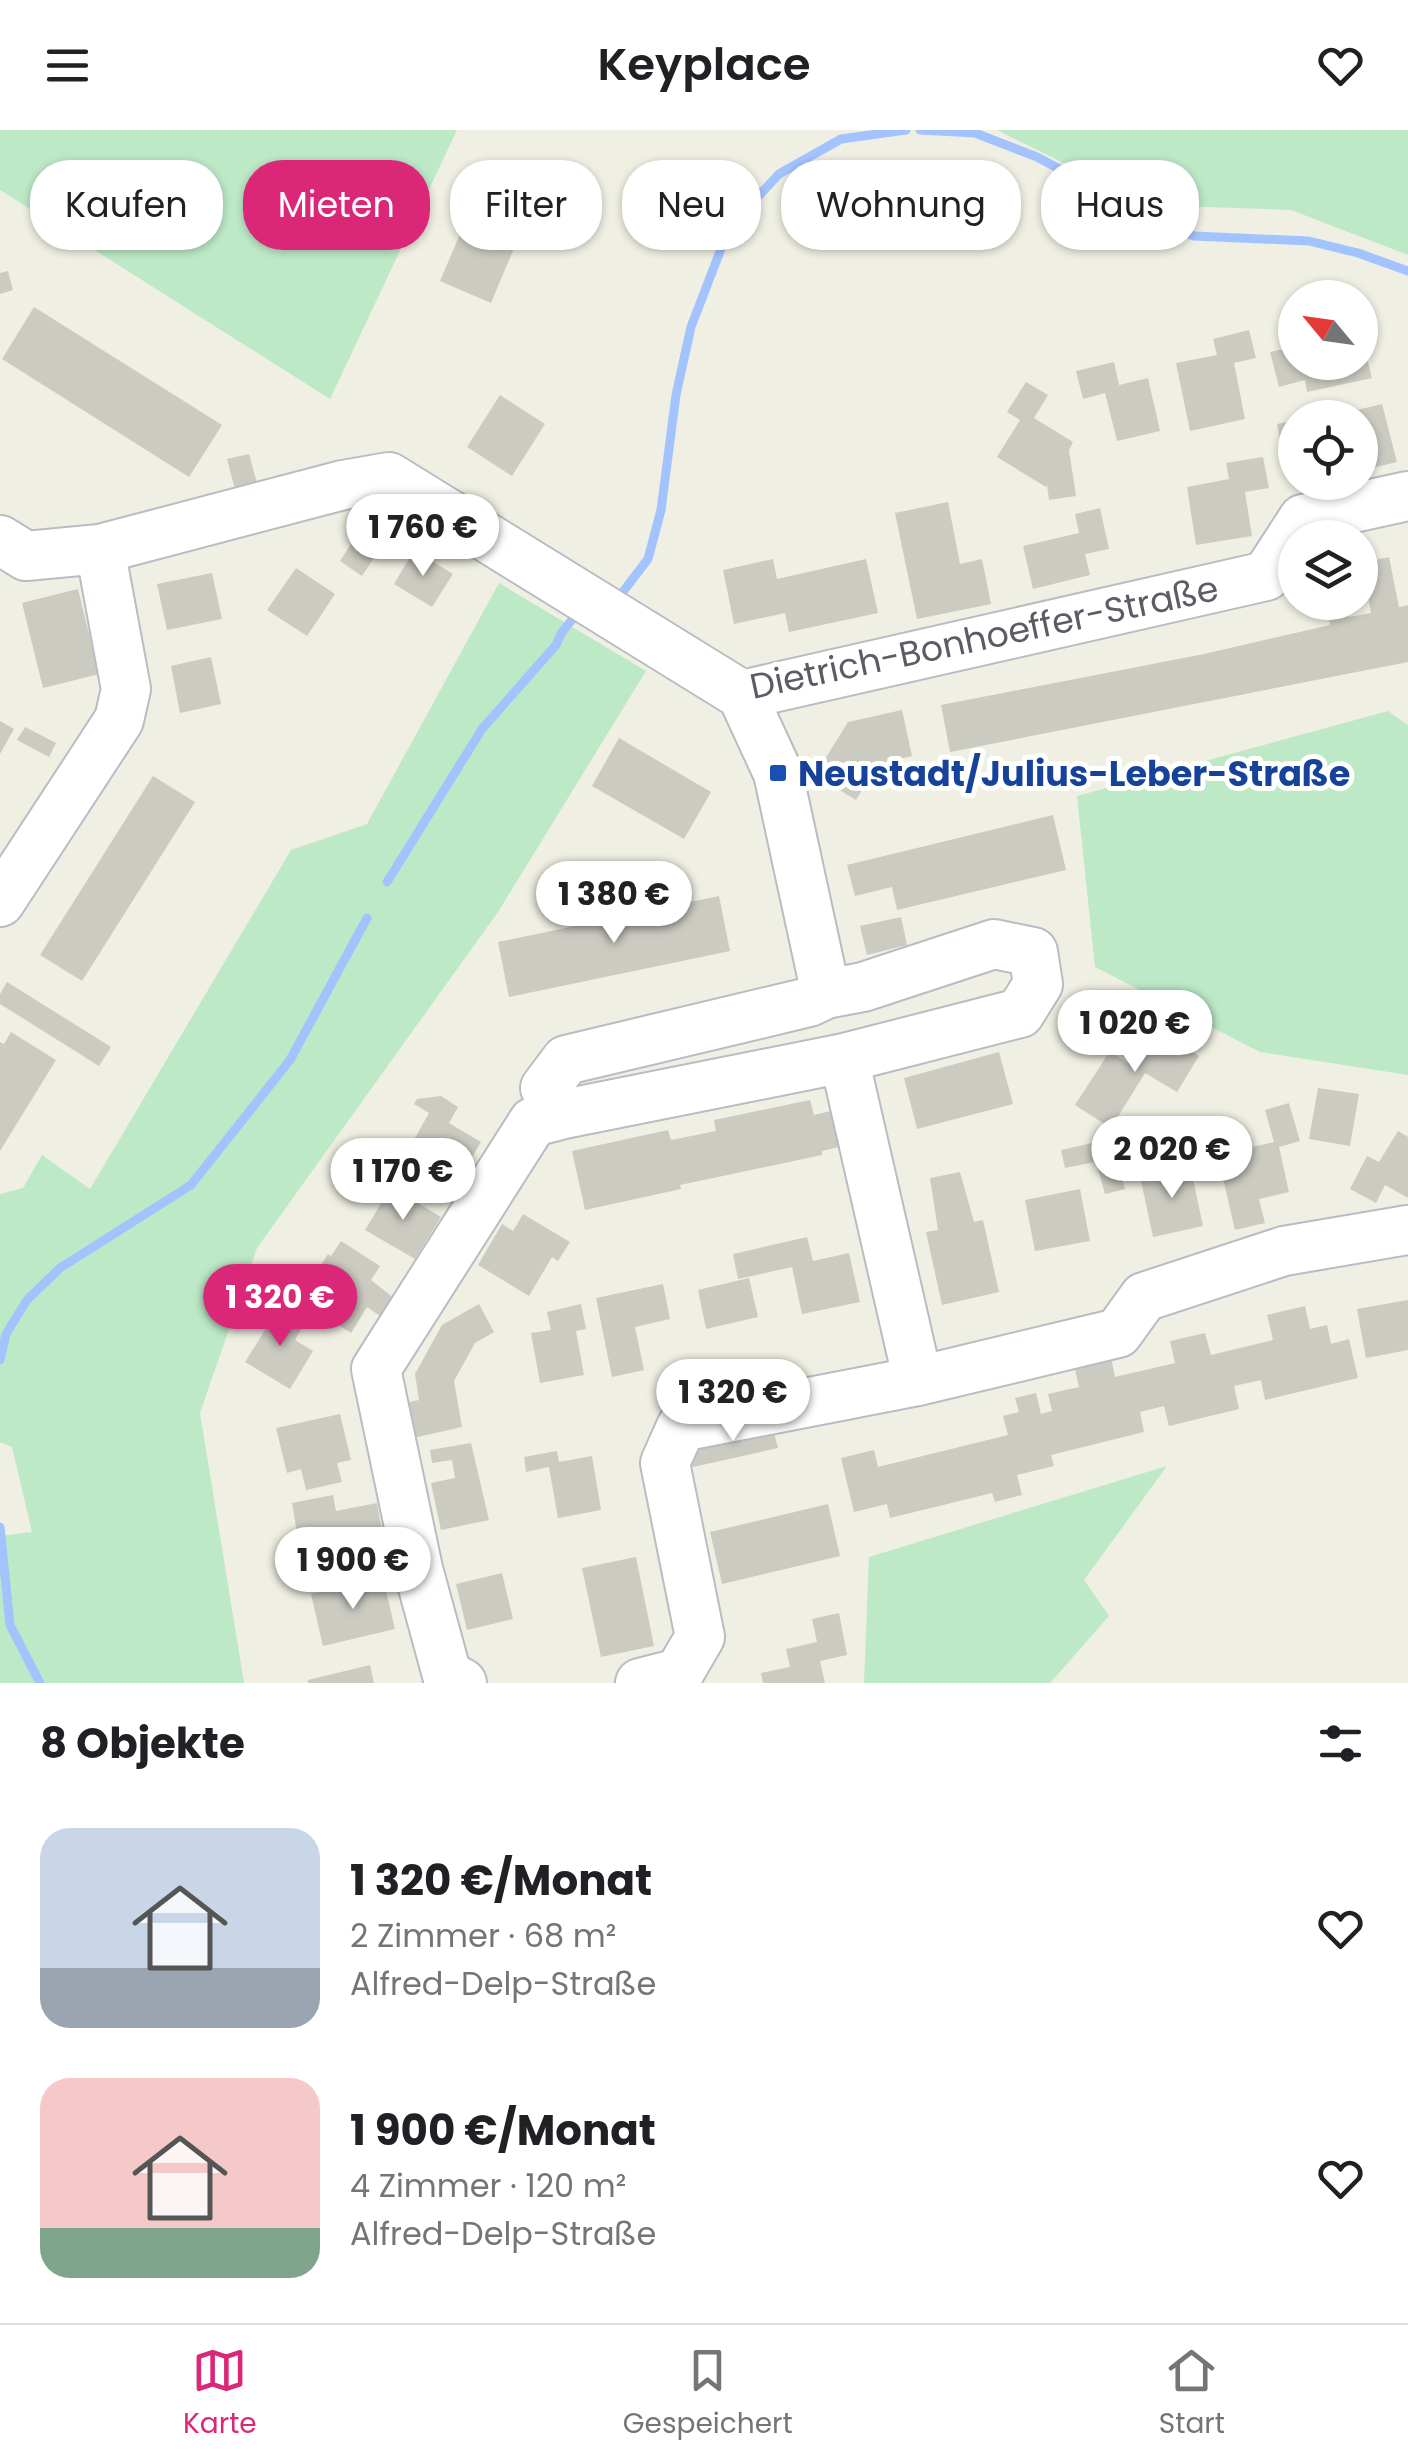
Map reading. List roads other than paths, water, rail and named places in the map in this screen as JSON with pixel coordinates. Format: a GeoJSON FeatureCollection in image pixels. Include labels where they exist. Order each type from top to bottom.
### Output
{"type":"FeatureCollection","features":[{"type":"Feature","properties":{"kind":"street","name":"Dietrich-Bonhoeffer-Straße"},"geometry":{"type":"LineString","coordinates":[[0,540],[26,556],[100,550],[343,485],[389,477],[742,695],[1266,576],[1303,519],[1408,496]]}},
{"type":"Feature","properties":{"kind":"street"},"geometry":{"type":"LineString","coordinates":[[0,902],[119,720],[126,690],[100,550]]}},
{"type":"Feature","properties":{"kind":"street"},"geometry":{"type":"LineString","coordinates":[[742,695],[778,772],[848,1057],[918,1381]]}},
{"type":"Feature","properties":{"kind":"street"},"geometry":{"type":"LineString","coordinates":[[462,1683],[447,1675],[418,1569],[376,1370],[533,1122],[848,1057],[1020,1013],[1038,984],[1033,952],[994,944],[833,994],[566,1060],[546,1088],[564,1114]]}},
{"type":"Feature","properties":{"kind":"street"},"geometry":{"type":"LineString","coordinates":[[640,1683],[679,1673],[700,1636],[665,1463],[681,1427],[918,1381],[1118,1333],[1144,1298],[1284,1251],[1408,1230]]}},
{"type":"Feature","properties":{"kind":"waterway"},"geometry":{"type":"LineString","coordinates":[[611,597],[622,593],[648,559],[661,510],[676,395],[691,327],[729,228],[779,174],[841,139],[906,130]]}},
{"type":"Feature","properties":{"kind":"waterway"},"geometry":{"type":"LineString","coordinates":[[920,130],[975,133],[1037,157],[1164,225],[1194,236],[1309,241],[1408,271]]}},
{"type":"Feature","properties":{"kind":"waterway"},"geometry":{"type":"LineString","coordinates":[[387,882],[482,729],[556,645],[581,609]]}},
{"type":"Feature","properties":{"kind":"waterway"},"geometry":{"type":"LineString","coordinates":[[0,1360],[6,1334],[27,1300],[60,1268],[191,1185],[290,1060],[367,918]]}},
{"type":"Feature","properties":{"kind":"waterway"},"geometry":{"type":"LineString","coordinates":[[0,1527],[10,1625],[40,1683]]}},
{"type":"Feature","properties":{"kind":"place","name":"Neustadt/Julius-Leber-Straße"},"geometry":{"type":"Point","coordinates":[778,773]}}]}
